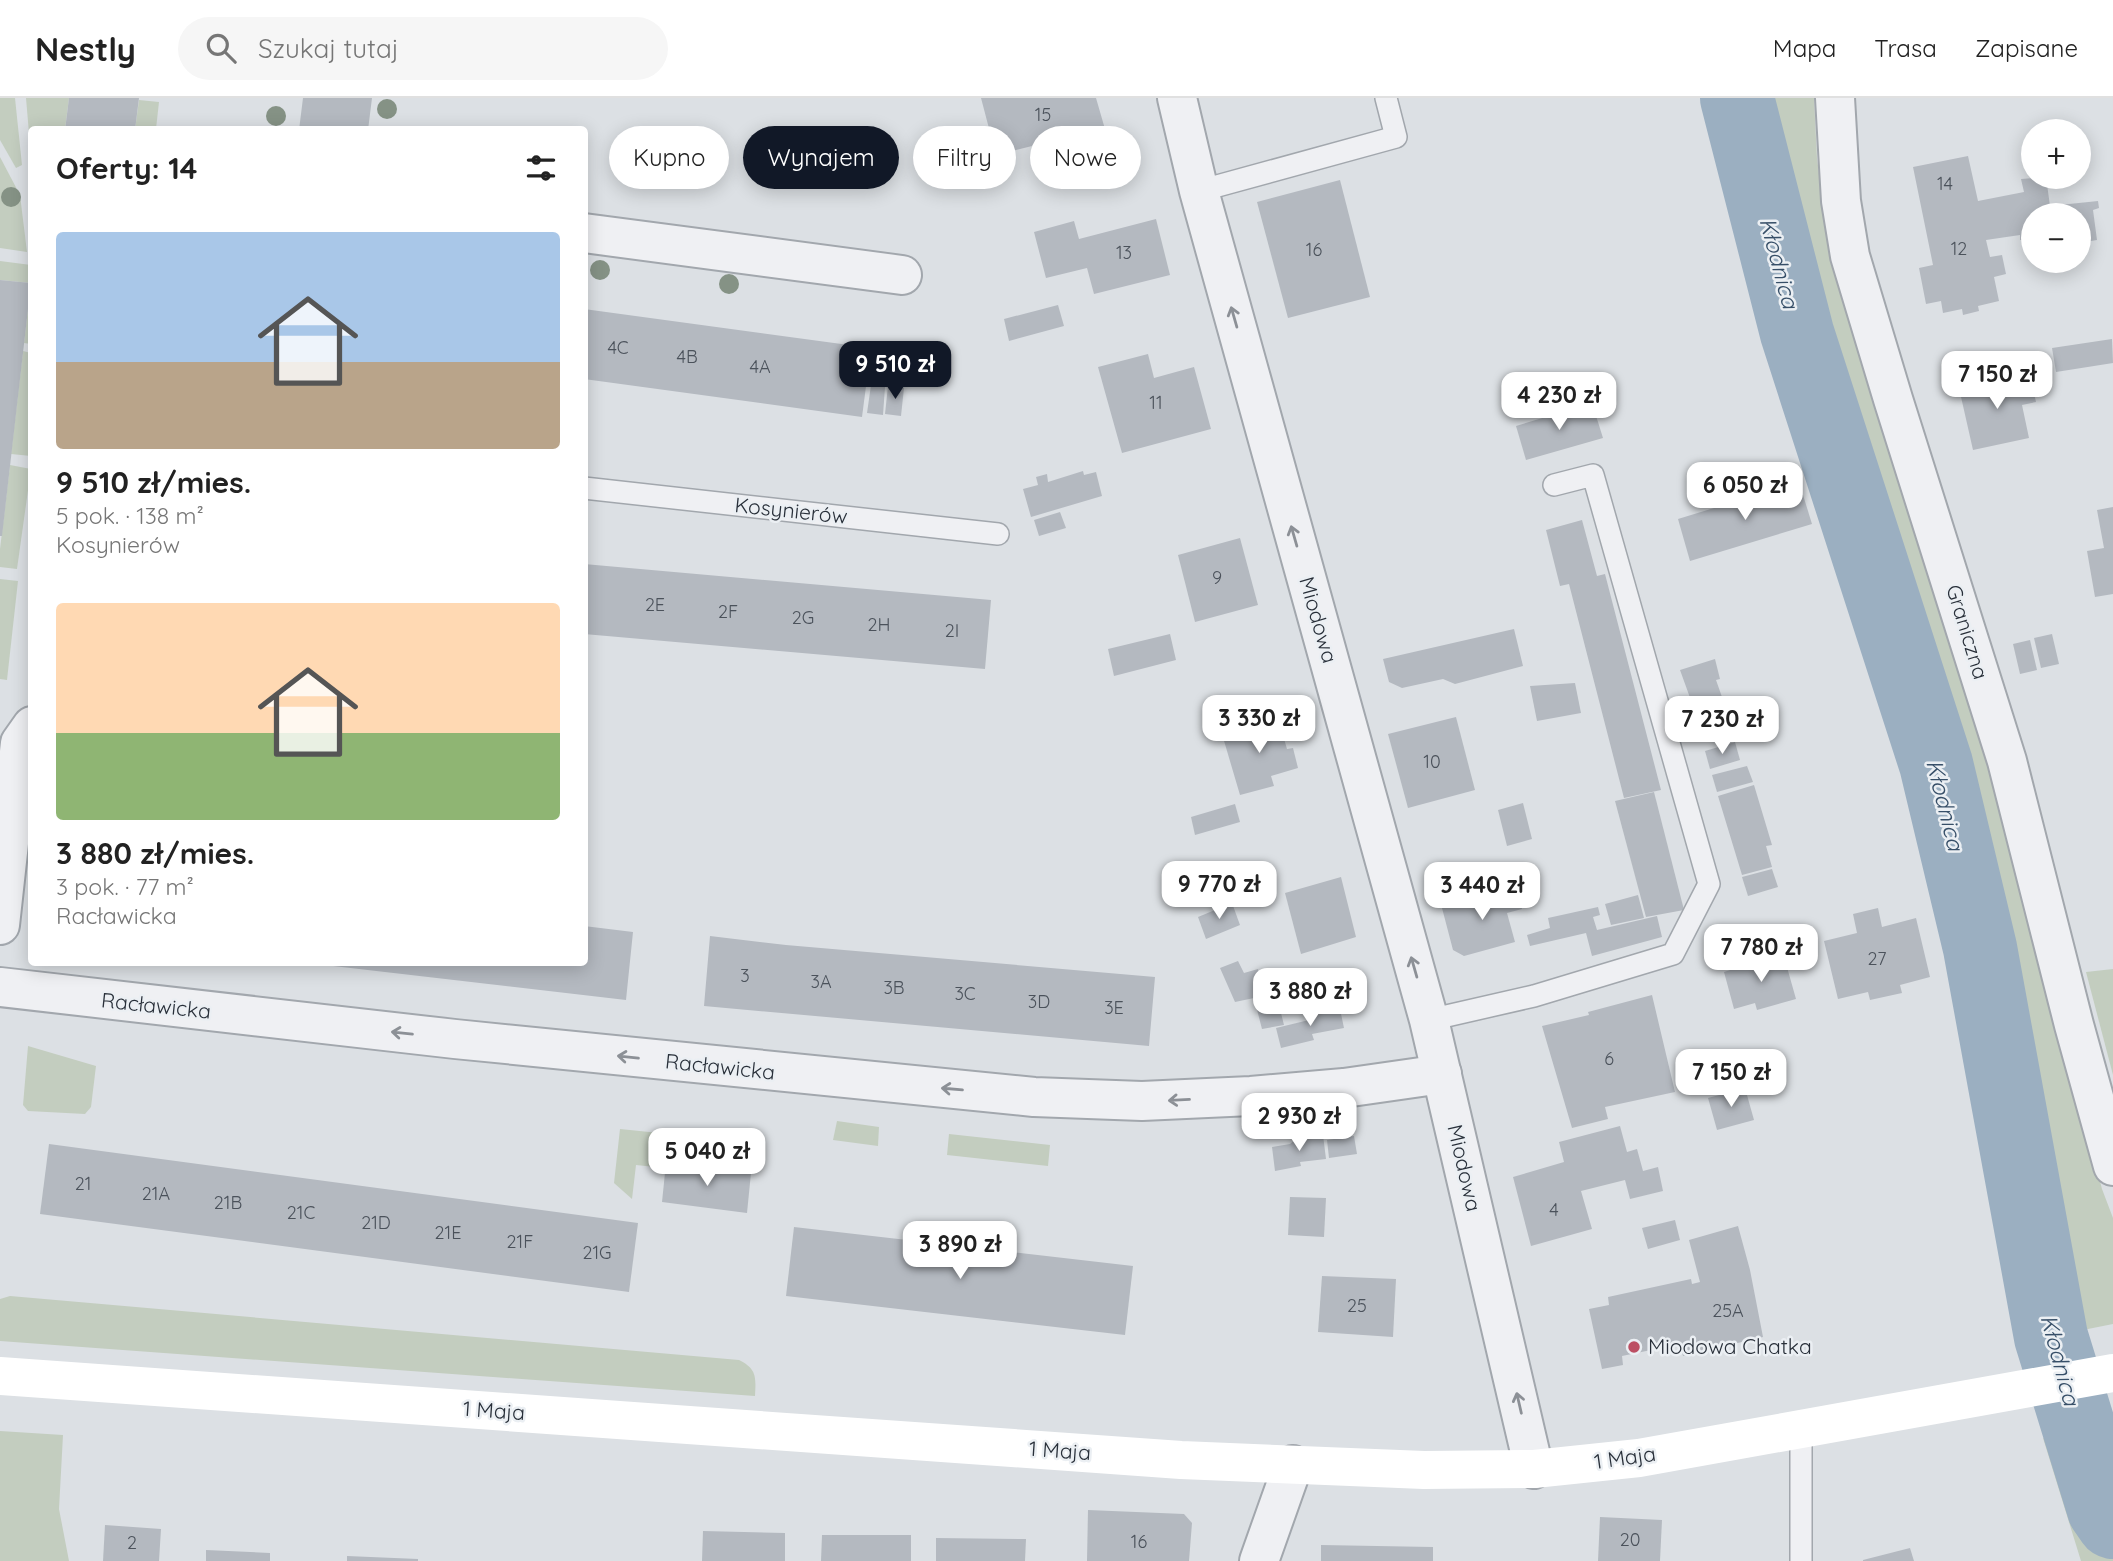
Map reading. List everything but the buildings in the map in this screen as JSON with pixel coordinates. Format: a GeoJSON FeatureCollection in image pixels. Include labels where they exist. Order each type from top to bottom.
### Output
{"type":"FeatureCollection","features":[{"type":"Feature","properties":{"kind":"main road","name":"1 Maja"},"geometry":{"type":"LineString","coordinates":[[0,1376],[1181,1460],[1424,1470],[1534,1469],[1639,1458],[2113,1373]]}},
{"type":"Feature","properties":{"kind":"street","name":"Miodowa"},"geometry":{"type":"LineString","coordinates":[[1177,98],[1199,191],[1429,1020],[1534,1469]]}},
{"type":"Feature","properties":{"kind":"street","name":"Graniczna"},"geometry":{"type":"LineString","coordinates":[[1835,98],[1841,201],[1850,256],[2007,761],[2113,1166]]}},
{"type":"Feature","properties":{"kind":"street"},"geometry":{"type":"LineString","coordinates":[[588,234],[902,275]]}},
{"type":"Feature","properties":{"kind":"street"},"geometry":{"type":"LineString","coordinates":[[0,925],[20,743],[28,732]]}},
{"type":"Feature","properties":{"kind":"street","name":"Racławicka"},"geometry":{"type":"LineString","coordinates":[[0,987],[455,1040],[1034,1097],[1142,1101],[1251,1096],[1345,1088],[1442,1074]]}},
{"type":"Feature","properties":{"kind":"street"},"geometry":{"type":"LineString","coordinates":[[1259,1561],[1293,1465]]}},
{"type":"Feature","properties":{"kind":"lane"},"geometry":{"type":"LineString","coordinates":[[1199,191],[1396,137],[1387,98]]}},
{"type":"Feature","properties":{"kind":"lane"},"geometry":{"type":"LineString","coordinates":[[1429,1020],[1534,996],[1673,954],[1709,884],[1593,475],[1554,485]]}},
{"type":"Feature","properties":{"kind":"lane","name":"Kosynierów"},"geometry":{"type":"LineString","coordinates":[[588,488],[998,534]]}},
{"type":"Feature","properties":{"kind":"lane"},"geometry":{"type":"LineString","coordinates":[[1801,1429],[1801,1561]]}},
{"type":"Feature","properties":{"kind":"green space"},"geometry":{"type":"Polygon","coordinates":[[[0,98],[15,98],[22,165],[16,168],[0,140],[0,98]]]}},
{"type":"Feature","properties":{"kind":"green space"},"geometry":{"type":"Polygon","coordinates":[[[26,98],[69,98],[65,126],[28,126],[26,98]]]}},
{"type":"Feature","properties":{"kind":"green space"},"geometry":{"type":"Polygon","coordinates":[[[1744,98],[1814,98],[1817,158],[1826,226],[1969,691],[2102,1189],[2113,1218],[2113,1324],[2058,1335],[1942,763],[1804,332],[1744,98]]]}},
{"type":"Feature","properties":{"kind":"green space"},"geometry":{"type":"Polygon","coordinates":[[[139,100],[159,102],[156,126],[136,126],[139,100]]]}},
{"type":"Feature","properties":{"kind":"green space"},"geometry":{"type":"Polygon","coordinates":[[[0,157],[20,195],[27,252],[0,248],[0,157]]]}},
{"type":"Feature","properties":{"kind":"green space"},"geometry":{"type":"Polygon","coordinates":[[[0,261],[28,265],[28,283],[0,280],[0,261]]]}},
{"type":"Feature","properties":{"kind":"green space"},"geometry":{"type":"Polygon","coordinates":[[[28,309],[28,344],[24,343],[28,309]]]}},
{"type":"Feature","properties":{"kind":"green space"},"geometry":{"type":"Polygon","coordinates":[[[23,351],[28,352],[28,456],[11,454],[23,351]]]}},
{"type":"Feature","properties":{"kind":"green space"},"geometry":{"type":"Polygon","coordinates":[[[10,465],[28,468],[28,490],[17,569],[0,567],[10,465]]]}},
{"type":"Feature","properties":{"kind":"green space"},"geometry":{"type":"Polygon","coordinates":[[[0,579],[18,581],[7,680],[0,679],[0,579]]]}},
{"type":"Feature","properties":{"kind":"green space"},"geometry":{"type":"Polygon","coordinates":[[[2113,969],[2113,1075],[2086,972],[2113,969]]]}},
{"type":"Feature","properties":{"kind":"green space"},"geometry":{"type":"Polygon","coordinates":[[[28,1046],[96,1066],[91,1107],[85,1114],[28,1111],[23,1105],[28,1046]]]}},
{"type":"Feature","properties":{"kind":"green space"},"geometry":{"type":"Polygon","coordinates":[[[837,1121],[879,1127],[878,1146],[833,1140],[837,1121]]]}},
{"type":"Feature","properties":{"kind":"green space"},"geometry":{"type":"Polygon","coordinates":[[[620,1129],[669,1134],[665,1168],[636,1165],[632,1199],[614,1183],[620,1129]]]}},
{"type":"Feature","properties":{"kind":"green space"},"geometry":{"type":"Polygon","coordinates":[[[949,1134],[1050,1145],[1048,1166],[947,1155],[949,1134]]]}},
{"type":"Feature","properties":{"kind":"green space"},"geometry":{"type":"Polygon","coordinates":[[[10,1296],[739,1360],[754,1374],[755,1396],[0,1341],[0,1299],[10,1296]]]}},
{"type":"Feature","properties":{"kind":"green space"},"geometry":{"type":"Polygon","coordinates":[[[0,1431],[63,1435],[59,1509],[69,1561],[0,1561],[0,1431]]]}},
{"type":"Feature","properties":{"kind":"green space"},"geometry":{"type":"Polygon","coordinates":[[[2043,1438],[2057,1445],[2069,1460],[2090,1515],[2102,1538],[2113,1551],[2113,1561],[2081,1561],[2043,1438]]]}},
{"type":"Feature","properties":{"kind":"waterway","name":"Kłodnica"},"geometry":{"type":"LineString","coordinates":[[1737,98],[1797,333],[1936,764],[1980,948],[2051,1337],[2104,1509],[2113,1522]]}},
{"type":"Feature","properties":{"kind":"place","name":"Miodowa Chatka"},"geometry":{"type":"Point","coordinates":[1634,1347]}}]}
